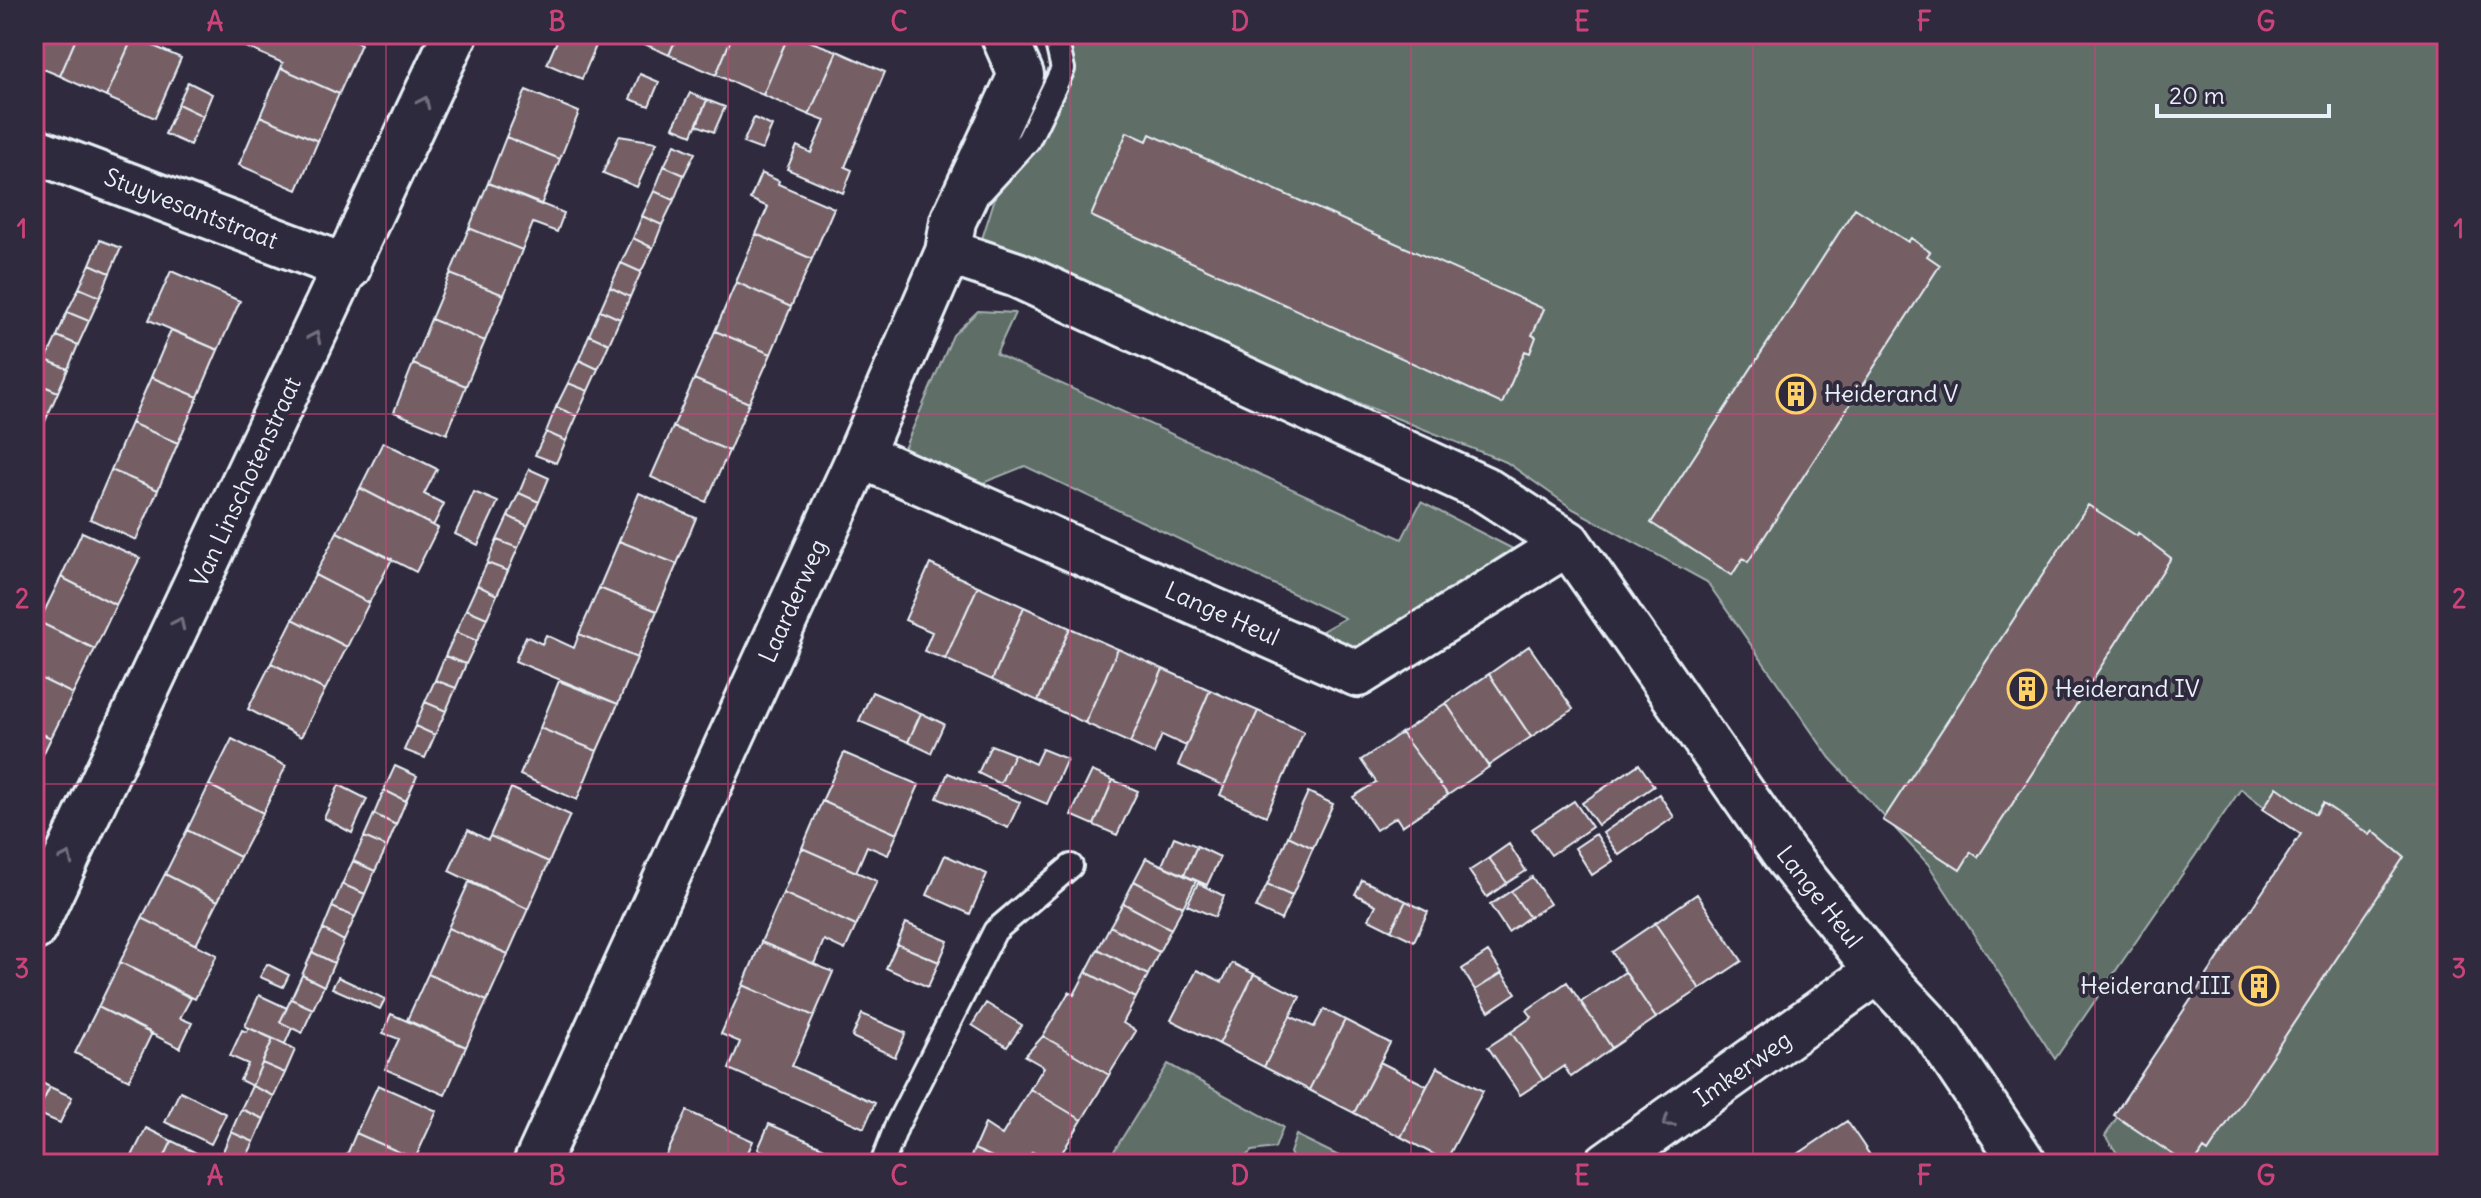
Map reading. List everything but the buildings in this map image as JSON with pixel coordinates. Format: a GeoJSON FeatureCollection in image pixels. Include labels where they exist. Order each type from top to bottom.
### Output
{"type":"FeatureCollection","features":[{"type":"Feature","properties":{"kind":"street","name":"Van Linschotenstraat"},"geometry":{"type":"LineString","coordinates":[[34,928],[348,268],[455,34]]}},
{"type":"Feature","properties":{"kind":"street","name":"Laarderweg"},"geometry":{"type":"LineString","coordinates":[[536,1164],[860,455],[1021,75],[1003,34]]}},
{"type":"Feature","properties":{"kind":"street","name":"Stuyvesantstraat"},"geometry":{"type":"LineString","coordinates":[[34,150],[348,268]]}},
{"type":"Feature","properties":{"kind":"street","name":"Lange Heul"},"geometry":{"type":"LineString","coordinates":[[951,236],[1017,275],[1484,489],[1568,543],[1785,855],[1862,984],[1936,1033],[2024,1164]]}},
{"type":"Feature","properties":{"kind":"street","name":"Lange Heul"},"geometry":{"type":"LineString","coordinates":[[860,455],[1358,674],[1568,543]]}},
{"type":"Feature","properties":{"kind":"street","name":"Imkerweg"},"geometry":{"type":"LineString","coordinates":[[1607,1164],[1862,984]]}},
{"type":"Feature","properties":{"kind":"lane"},"geometry":{"type":"LineString","coordinates":[[951,236],[1028,141],[1063,69],[1055,34]]}},
{"type":"Feature","properties":{"kind":"lane"},"geometry":{"type":"LineString","coordinates":[[882,1164],[897,1125],[995,931],[1071,866]]}},
{"type":"Feature","properties":{"kind":"green space"},"geometry":{"type":"Polygon","coordinates":[[[1038,34],[2447,34],[2447,1142],[2432,1164],[2125,1164],[2105,1136],[2301,835],[2241,789],[2055,1059],[1928,864],[1830,758],[1707,582],[1573,509],[1506,462],[1046,278],[981,242],[1009,154],[1055,58],[1038,34]]]}},
{"type":"Feature","properties":{"kind":"green space"},"geometry":{"type":"Polygon","coordinates":[[[978,311],[1015,313],[996,354],[1402,539],[1421,502],[1513,549],[1379,647],[1341,651],[1308,639],[1345,618],[1025,466],[973,487],[903,451],[953,335],[978,311]]]}},
{"type":"Feature","properties":{"kind":"green space"},"geometry":{"type":"Polygon","coordinates":[[[1168,1064],[1283,1127],[1275,1148],[1252,1151],[1236,1164],[1106,1164],[1168,1064]]]}},
{"type":"Feature","properties":{"kind":"green space"},"geometry":{"type":"Polygon","coordinates":[[[1296,1135],[1355,1164],[1296,1164],[1290,1153],[1296,1135]]]}},
{"type":"Feature","properties":{"kind":"place","name":"Heiderand V"},"geometry":{"type":"Point","coordinates":[1796,394]}},
{"type":"Feature","properties":{"kind":"place","name":"Heiderand IV"},"geometry":{"type":"Point","coordinates":[2027,689]}},
{"type":"Feature","properties":{"kind":"place","name":"Heiderand III"},"geometry":{"type":"Point","coordinates":[2259,986]}}]}
